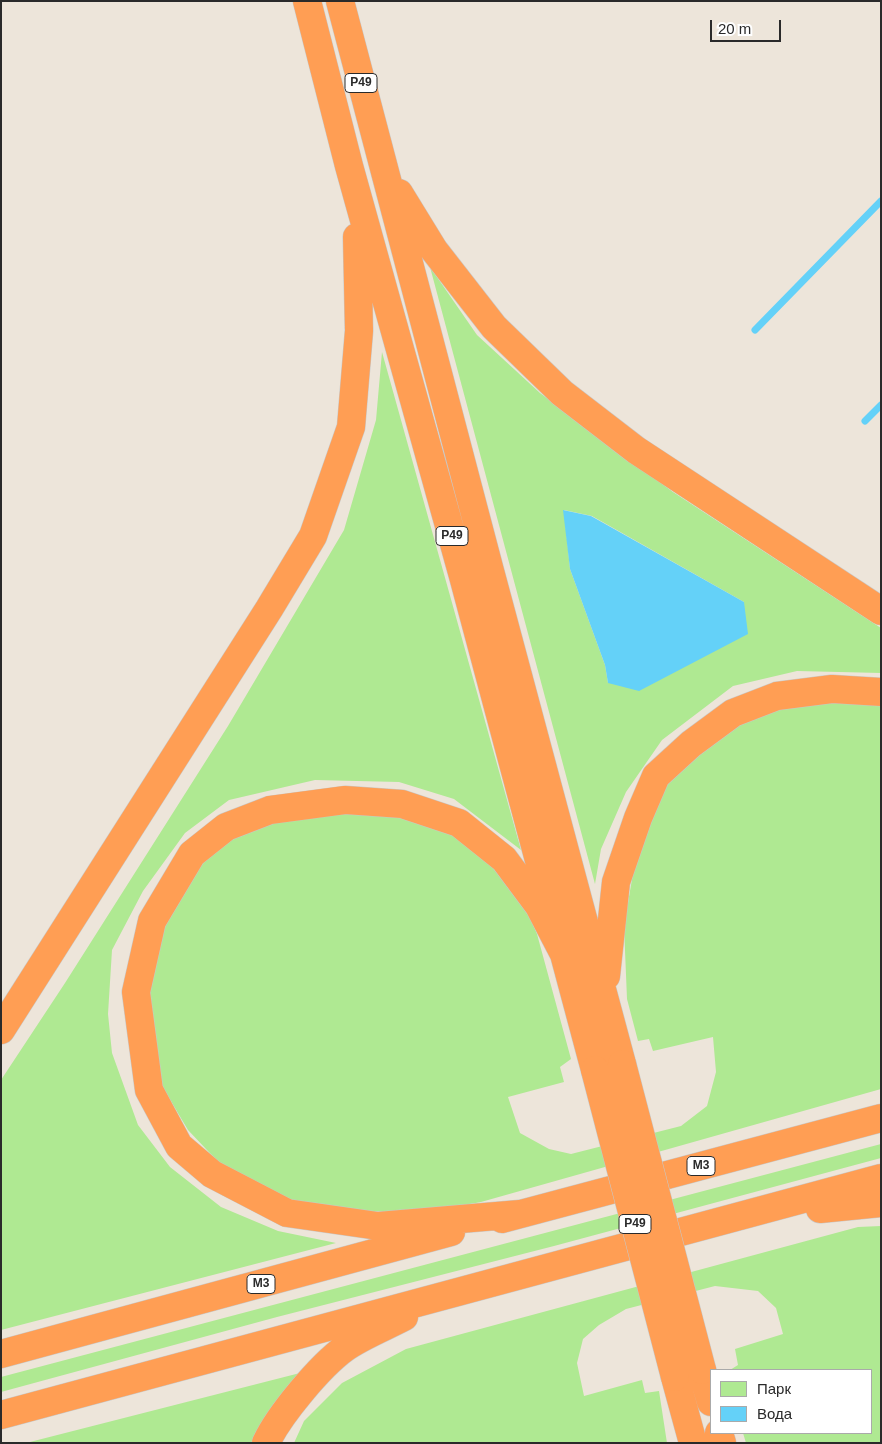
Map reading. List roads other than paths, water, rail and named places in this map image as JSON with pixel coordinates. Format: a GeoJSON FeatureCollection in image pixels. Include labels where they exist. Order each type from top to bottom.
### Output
{"type":"FeatureCollection","features":[{"type":"Feature","properties":{"kind":"highway","name":"Р49"},"geometry":{"type":"LineString","coordinates":[[307,1],[349,166],[463,576],[693,1443]]}},
{"type":"Feature","properties":{"kind":"highway","name":"Р49"},"geometry":{"type":"LineString","coordinates":[[340,1],[710,1398]]}},
{"type":"Feature","properties":{"kind":"highway"},"geometry":{"type":"LineString","coordinates":[[1,1030],[263,618],[313,536],[351,427],[360,331],[358,249],[349,166]]}},
{"type":"Feature","properties":{"kind":"highway"},"geometry":{"type":"LineString","coordinates":[[383,166],[434,250],[488,320],[562,393],[636,450],[881,611]]}},
{"type":"Feature","properties":{"kind":"highway"},"geometry":{"type":"LineString","coordinates":[[604,997],[616,882],[638,818],[656,776],[691,744],[733,713],[777,696],[832,689],[881,692]]}},
{"type":"Feature","properties":{"kind":"highway"},"geometry":{"type":"LineString","coordinates":[[520,1214],[378,1226],[287,1213],[212,1174],[179,1146],[149,1090],[136,992],[152,920],[192,854],[226,827],[270,810],[345,800],[402,804],[460,824],[504,859],[539,906],[564,954]]}},
{"type":"Feature","properties":{"kind":"highway"},"geometry":{"type":"LineString","coordinates":[[812,1136],[881,1106]]}},
{"type":"Feature","properties":{"kind":"highway","name":"М3"},"geometry":{"type":"LineString","coordinates":[[1,1354],[881,1118]]}},
{"type":"Feature","properties":{"kind":"highway"},"geometry":{"type":"LineString","coordinates":[[1,1415],[881,1178]]}},
{"type":"Feature","properties":{"kind":"highway"},"geometry":{"type":"LineString","coordinates":[[730,1219],[881,1203]]}},
{"type":"Feature","properties":{"kind":"highway"},"geometry":{"type":"LineString","coordinates":[[266,1443],[272,1430],[311,1380],[346,1348],[453,1292]]}},
{"type":"Feature","properties":{"kind":"highway"},"geometry":{"type":"LineString","coordinates":[[675,1377],[682,1443]]}},
{"type":"Feature","properties":{"kind":"water"},"geometry":{"type":"Polygon","coordinates":[[[563,510],[591,516],[744,602],[748,634],[639,691],[608,683],[605,665],[570,569],[563,510]]]}},
{"type":"Feature","properties":{"kind":"waterway"},"geometry":{"type":"LineString","coordinates":[[755,330],[881,201]]}},
{"type":"Feature","properties":{"kind":"waterway"},"geometry":{"type":"LineString","coordinates":[[865,421],[881,405]]}}]}
